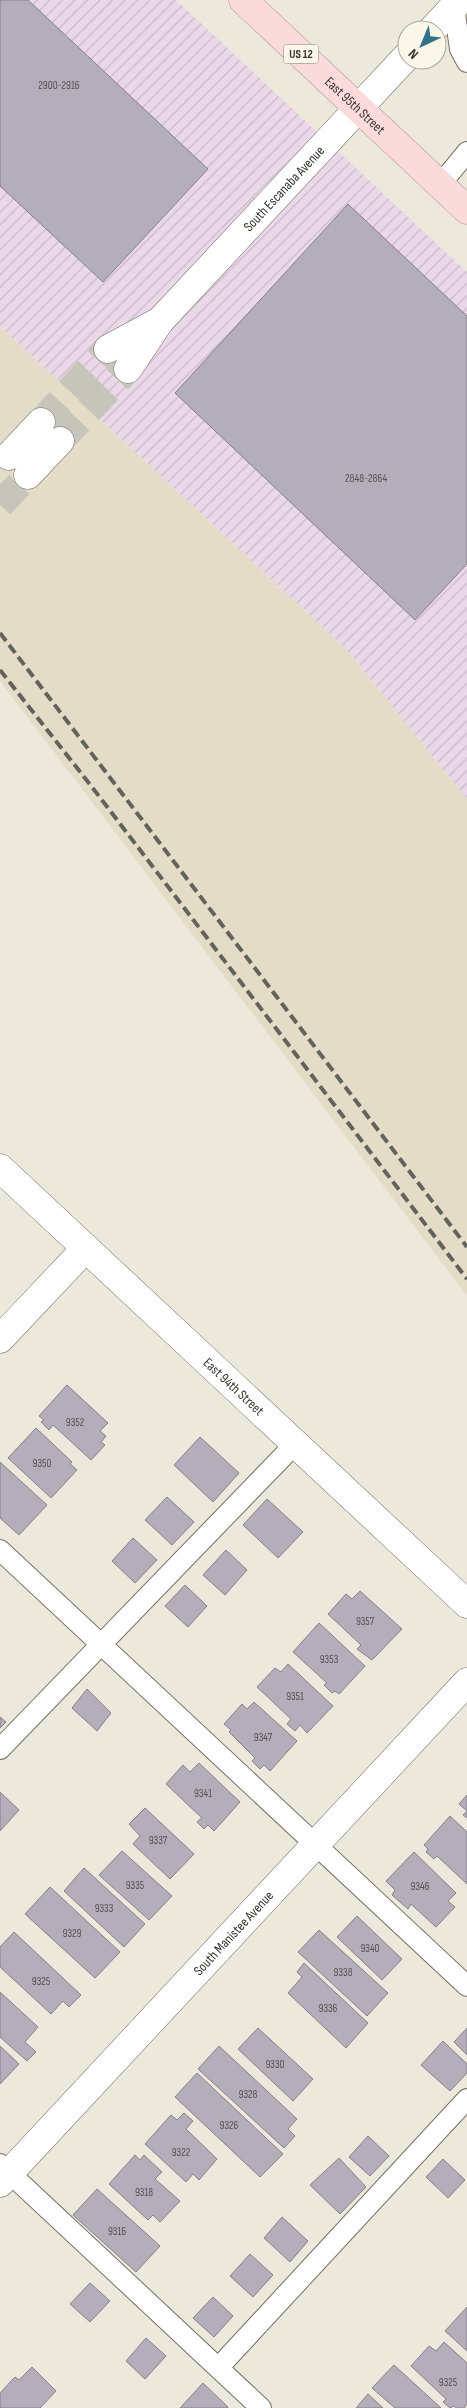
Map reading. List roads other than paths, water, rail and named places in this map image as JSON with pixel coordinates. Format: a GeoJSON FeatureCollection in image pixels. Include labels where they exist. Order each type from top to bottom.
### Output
{"type":"FeatureCollection","features":[{"type":"Feature","properties":{"kind":"main road","name":"East 95th Street"},"geometry":{"type":"LineString","coordinates":[[243,0],[467,210]]}},
{"type":"Feature","properties":{"kind":"street"},"geometry":{"type":"LineString","coordinates":[[442,20],[457,4]]}},
{"type":"Feature","properties":{"kind":"street","name":"South Escanaba Avenue"},"geometry":{"type":"LineString","coordinates":[[128,369],[160,321],[397,67]]}},
{"type":"Feature","properties":{"kind":"street","name":"South Escanaba Avenue"},"geometry":{"type":"LineString","coordinates":[[108,349],[160,321]]}},
{"type":"Feature","properties":{"kind":"street"},"geometry":{"type":"LineString","coordinates":[[9,456],[41,422]]}},
{"type":"Feature","properties":{"kind":"street"},"geometry":{"type":"LineString","coordinates":[[28,475],[60,441]]}},
{"type":"Feature","properties":{"kind":"street","name":"East 94th Street"},"geometry":{"type":"LineString","coordinates":[[0,1168],[467,1604]]}},
{"type":"Feature","properties":{"kind":"street"},"geometry":{"type":"LineString","coordinates":[[0,1339],[86,1248]]}},
{"type":"Feature","properties":{"kind":"street","name":"South Manistee Avenue"},"geometry":{"type":"LineString","coordinates":[[3,2173],[316,1845],[467,1682]]}},
{"type":"Feature","properties":{"kind":"lane"},"geometry":{"type":"LineString","coordinates":[[457,4],[460,49],[467,62]]}},
{"type":"Feature","properties":{"kind":"lane"},"geometry":{"type":"LineString","coordinates":[[440,185],[467,152]]}},
{"type":"Feature","properties":{"kind":"lane"},"geometry":{"type":"LineString","coordinates":[[0,1749],[100,1643],[294,1444]]}},
{"type":"Feature","properties":{"kind":"lane"},"geometry":{"type":"LineString","coordinates":[[0,1550],[467,1986]]}},
{"type":"Feature","properties":{"kind":"lane"},"geometry":{"type":"LineString","coordinates":[[218,2368],[467,2099]]}},
{"type":"Feature","properties":{"kind":"lane"},"geometry":{"type":"LineString","coordinates":[[3,2173],[261,2408]]}},
{"type":"Feature","properties":{"kind":"tunnel"},"geometry":{"type":"LineString","coordinates":[[41,422],[108,349]]}},
{"type":"Feature","properties":{"kind":"tunnel"},"geometry":{"type":"LineString","coordinates":[[60,441],[128,369]]}},
{"type":"Feature","properties":{"kind":"tunnel"},"geometry":{"type":"LineString","coordinates":[[0,505],[28,475]]}},
{"type":"Feature","properties":{"kind":"railway"},"geometry":{"type":"LineString","coordinates":[[0,633],[467,1247]]}},
{"type":"Feature","properties":{"kind":"railway"},"geometry":{"type":"LineString","coordinates":[[0,670],[92,787],[467,1279]]}}]}
